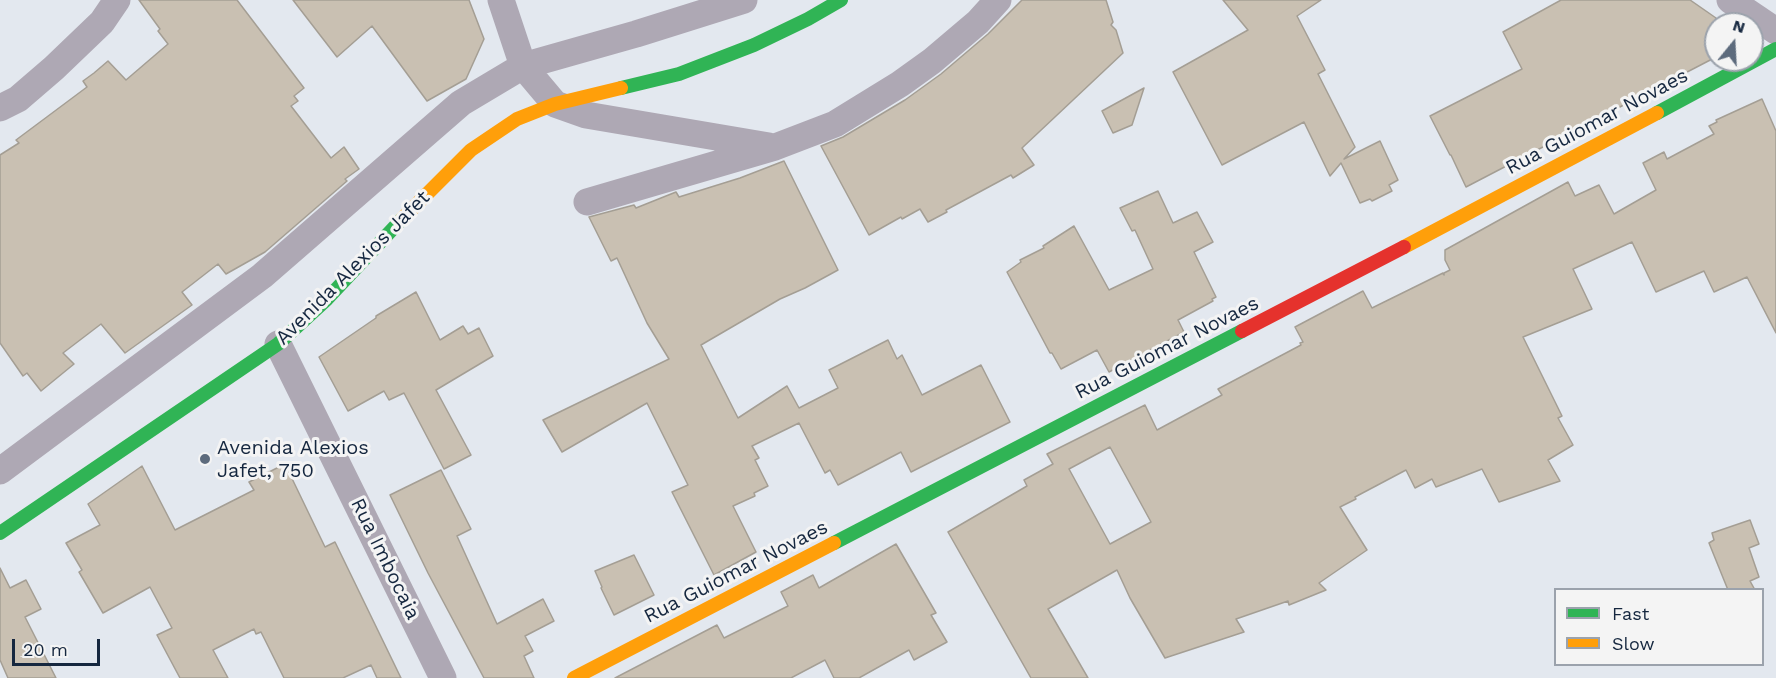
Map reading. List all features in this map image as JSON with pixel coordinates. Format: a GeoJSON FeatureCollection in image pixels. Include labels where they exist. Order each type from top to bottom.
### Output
{"type":"FeatureCollection","features":[{"type":"Feature","properties":{"kind":"street"},"geometry":{"type":"LineString","coordinates":[[0,108],[18,99],[54,68],[102,22],[117,0]]}},
{"type":"Feature","properties":{"kind":"street"},"geometry":{"type":"LineString","coordinates":[[501,0],[523,66],[555,104],[586,114],[775,147]]}},
{"type":"Feature","properties":{"kind":"street"},"geometry":{"type":"LineString","coordinates":[[0,471],[262,276],[461,103],[523,66],[744,0]]}},
{"type":"Feature","properties":{"kind":"street","name":"Avenida Alexios Jafet"},"geometry":{"type":"LineString","coordinates":[[0,533],[278,344],[327,300],[471,150],[517,119],[555,104],[679,74],[754,45],[808,20],[841,0]]}},
{"type":"Feature","properties":{"kind":"street"},"geometry":{"type":"LineString","coordinates":[[587,202],[649,186],[775,147],[835,124],[900,84],[932,61],[978,22],[998,0]]}},
{"type":"Feature","properties":{"kind":"street"},"geometry":{"type":"LineString","coordinates":[[1730,0],[1776,31]]}},
{"type":"Feature","properties":{"kind":"street","name":"Rua Guiomar Novaes"},"geometry":{"type":"LineString","coordinates":[[574,678],[1437,230],[1776,49]]}},
{"type":"Feature","properties":{"kind":"street","name":"Rua Imbocaia"},"geometry":{"type":"LineString","coordinates":[[278,344],[443,678]]}},
{"type":"Feature","properties":{"kind":"building"},"geometry":{"type":"Polygon","coordinates":[[[139,0],[237,0],[304,88],[294,96],[298,101],[291,106],[331,158],[344,147],[359,169],[265,252],[226,274],[218,264],[182,292],[192,305],[125,353],[101,324],[63,353],[74,364],[41,391],[27,373],[23,376],[0,343],[0,155],[19,143],[16,140],[87,87],[83,81],[108,61],[126,80],[168,44],[139,0]]]}},
{"type":"Feature","properties":{"kind":"building"},"geometry":{"type":"Polygon","coordinates":[[[293,0],[469,0],[484,39],[466,79],[427,101],[372,26],[337,57],[293,0]]]}},
{"type":"Feature","properties":{"kind":"building"},"geometry":{"type":"Polygon","coordinates":[[[1022,0],[1106,0],[1113,22],[1111,25],[1116,30],[1123,53],[1022,148],[1034,165],[1013,178],[1011,175],[928,222],[920,209],[869,235],[821,146],[843,137],[905,100],[941,74],[988,34],[1022,0]]]}},
{"type":"Feature","properties":{"kind":"building"},"geometry":{"type":"Polygon","coordinates":[[[1223,0],[1321,0],[1297,16],[1325,70],[1318,74],[1355,147],[1344,159],[1380,141],[1398,180],[1389,185],[1392,191],[1372,201],[1370,199],[1360,203],[1341,163],[1330,176],[1304,122],[1222,165],[1173,72],[1248,30],[1223,0]]]}},
{"type":"Feature","properties":{"kind":"building"},"geometry":{"type":"Polygon","coordinates":[[[1561,0],[1690,0],[1707,12],[1704,12],[1704,63],[1466,187],[1430,116],[1522,69],[1503,32],[1561,0]]]}},
{"type":"Feature","properties":{"kind":"building"},"geometry":{"type":"Polygon","coordinates":[[[1144,88],[1132,125],[1113,133],[1102,111],[1144,88]]]}},
{"type":"Feature","properties":{"kind":"building"},"geometry":{"type":"Polygon","coordinates":[[[1762,99],[1776,131],[1776,333],[1747,277],[1714,292],[1704,271],[1656,292],[1632,242],[1573,269],[1592,309],[1523,337],[1562,416],[1558,418],[1573,445],[1548,460],[1560,481],[1499,502],[1482,469],[1436,487],[1432,479],[1415,488],[1406,470],[1340,507],[1367,550],[1319,583],[1326,590],[1289,605],[1288,601],[1236,619],[1244,632],[1165,658],[1130,598],[1117,570],[1048,609],[1088,678],[1031,678],[948,532],[1027,486],[1024,480],[1053,464],[1047,454],[1145,405],[1157,430],[1222,395],[1218,389],[1301,345],[1300,343],[1303,342],[1295,327],[1363,291],[1372,308],[1443,273],[1444,275],[1450,270],[1445,260],[1445,250],[1568,182],[1575,196],[1599,185],[1614,214],[1656,190],[1643,163],[1664,152],[1667,159],[1714,134],[1709,126],[1717,122],[1716,120],[1762,99]],[[1110,447],[1069,469],[1110,544],[1151,522],[1110,447]]]}},
{"type":"Feature","properties":{"kind":"building"},"geometry":{"type":"Polygon","coordinates":[[[784,161],[838,270],[780,299],[701,345],[738,418],[787,386],[799,408],[838,388],[829,370],[888,340],[897,359],[902,355],[922,395],[981,365],[1010,422],[911,472],[901,452],[838,485],[830,470],[825,473],[799,423],[752,446],[759,458],[755,460],[768,486],[754,493],[755,496],[733,506],[756,552],[714,575],[672,492],[688,485],[647,403],[562,452],[543,420],[669,359],[647,323],[617,258],[611,261],[589,217],[634,205],[636,208],[676,192],[679,197],[740,178],[784,161]]]}},
{"type":"Feature","properties":{"kind":"building"},"geometry":{"type":"Polygon","coordinates":[[[1158,191],[1173,223],[1197,212],[1213,242],[1194,252],[1216,297],[1212,299],[1213,301],[1178,320],[1184,332],[1109,372],[1097,350],[1061,369],[1050,353],[1007,272],[1021,262],[1020,260],[1044,248],[1043,246],[1074,226],[1109,290],[1153,269],[1135,230],[1132,231],[1120,208],[1158,191]]]}},
{"type":"Feature","properties":{"kind":"building"},"geometry":{"type":"Polygon","coordinates":[[[416,292],[440,340],[463,326],[468,334],[479,328],[493,356],[436,390],[471,455],[444,469],[404,393],[389,400],[384,391],[348,411],[319,357],[376,316],[416,292]]]}},
{"type":"Feature","properties":{"kind":"building"},"geometry":{"type":"Polygon","coordinates":[[[285,464],[325,547],[335,542],[401,678],[377,678],[371,665],[343,678],[284,678],[261,632],[256,634],[254,629],[213,650],[228,678],[180,678],[157,635],[172,628],[150,587],[103,613],[79,572],[82,570],[66,543],[100,525],[88,504],[142,466],[175,530],[254,490],[249,482],[285,464]]]}},
{"type":"Feature","properties":{"kind":"building"},"geometry":{"type":"Polygon","coordinates":[[[441,470],[471,529],[457,536],[497,624],[543,599],[554,621],[525,636],[533,651],[524,656],[534,678],[484,678],[428,573],[390,495],[441,470]]]}},
{"type":"Feature","properties":{"kind":"building"},"geometry":{"type":"Polygon","coordinates":[[[1750,520],[1759,544],[1749,548],[1759,577],[1750,581],[1754,588],[1727,588],[1709,543],[1714,540],[1712,533],[1750,520]]]}},
{"type":"Feature","properties":{"kind":"building"},"geometry":{"type":"Polygon","coordinates":[[[896,544],[936,613],[931,615],[947,642],[914,660],[909,650],[859,678],[834,678],[825,660],[791,678],[615,678],[717,625],[724,638],[788,606],[781,592],[813,575],[819,588],[896,544]]]}},
{"type":"Feature","properties":{"kind":"building"},"geometry":{"type":"Polygon","coordinates":[[[634,555],[654,595],[614,615],[595,571],[634,555]]]}},
{"type":"Feature","properties":{"kind":"building"},"geometry":{"type":"Polygon","coordinates":[[[0,568],[10,588],[26,580],[41,609],[25,617],[56,678],[8,678],[0,660],[0,568]]]}},
{"type":"Feature","properties":{"kind":"traffic: fast"},"geometry":{"type":"LineString","coordinates":[[621,88],[679,74],[754,45],[841,0]]}},
{"type":"Feature","properties":{"kind":"traffic: fast"},"geometry":{"type":"LineString","coordinates":[[1657,113],[1776,49]]}},
{"type":"Feature","properties":{"kind":"traffic: fast"},"geometry":{"type":"LineString","coordinates":[[0,533],[278,344],[327,299],[402,219]]}},
{"type":"Feature","properties":{"kind":"traffic: fast"},"geometry":{"type":"LineString","coordinates":[[834,543],[1242,331]]}},
{"type":"Feature","properties":{"kind":"traffic: slow"},"geometry":{"type":"LineString","coordinates":[[402,219],[471,150],[517,119],[555,104],[621,88]]}},
{"type":"Feature","properties":{"kind":"traffic: slow"},"geometry":{"type":"LineString","coordinates":[[1404,247],[1657,113]]}},
{"type":"Feature","properties":{"kind":"traffic: slow"},"geometry":{"type":"LineString","coordinates":[[574,678],[834,543]]}},
{"type":"Feature","properties":{"kind":"traffic: jam"},"geometry":{"type":"LineString","coordinates":[[1242,331],[1404,247]]}},
{"type":"Feature","properties":{"kind":"place","name":"Avenida Alexios Jafet, 750"},"geometry":{"type":"Point","coordinates":[205,459]}}]}
